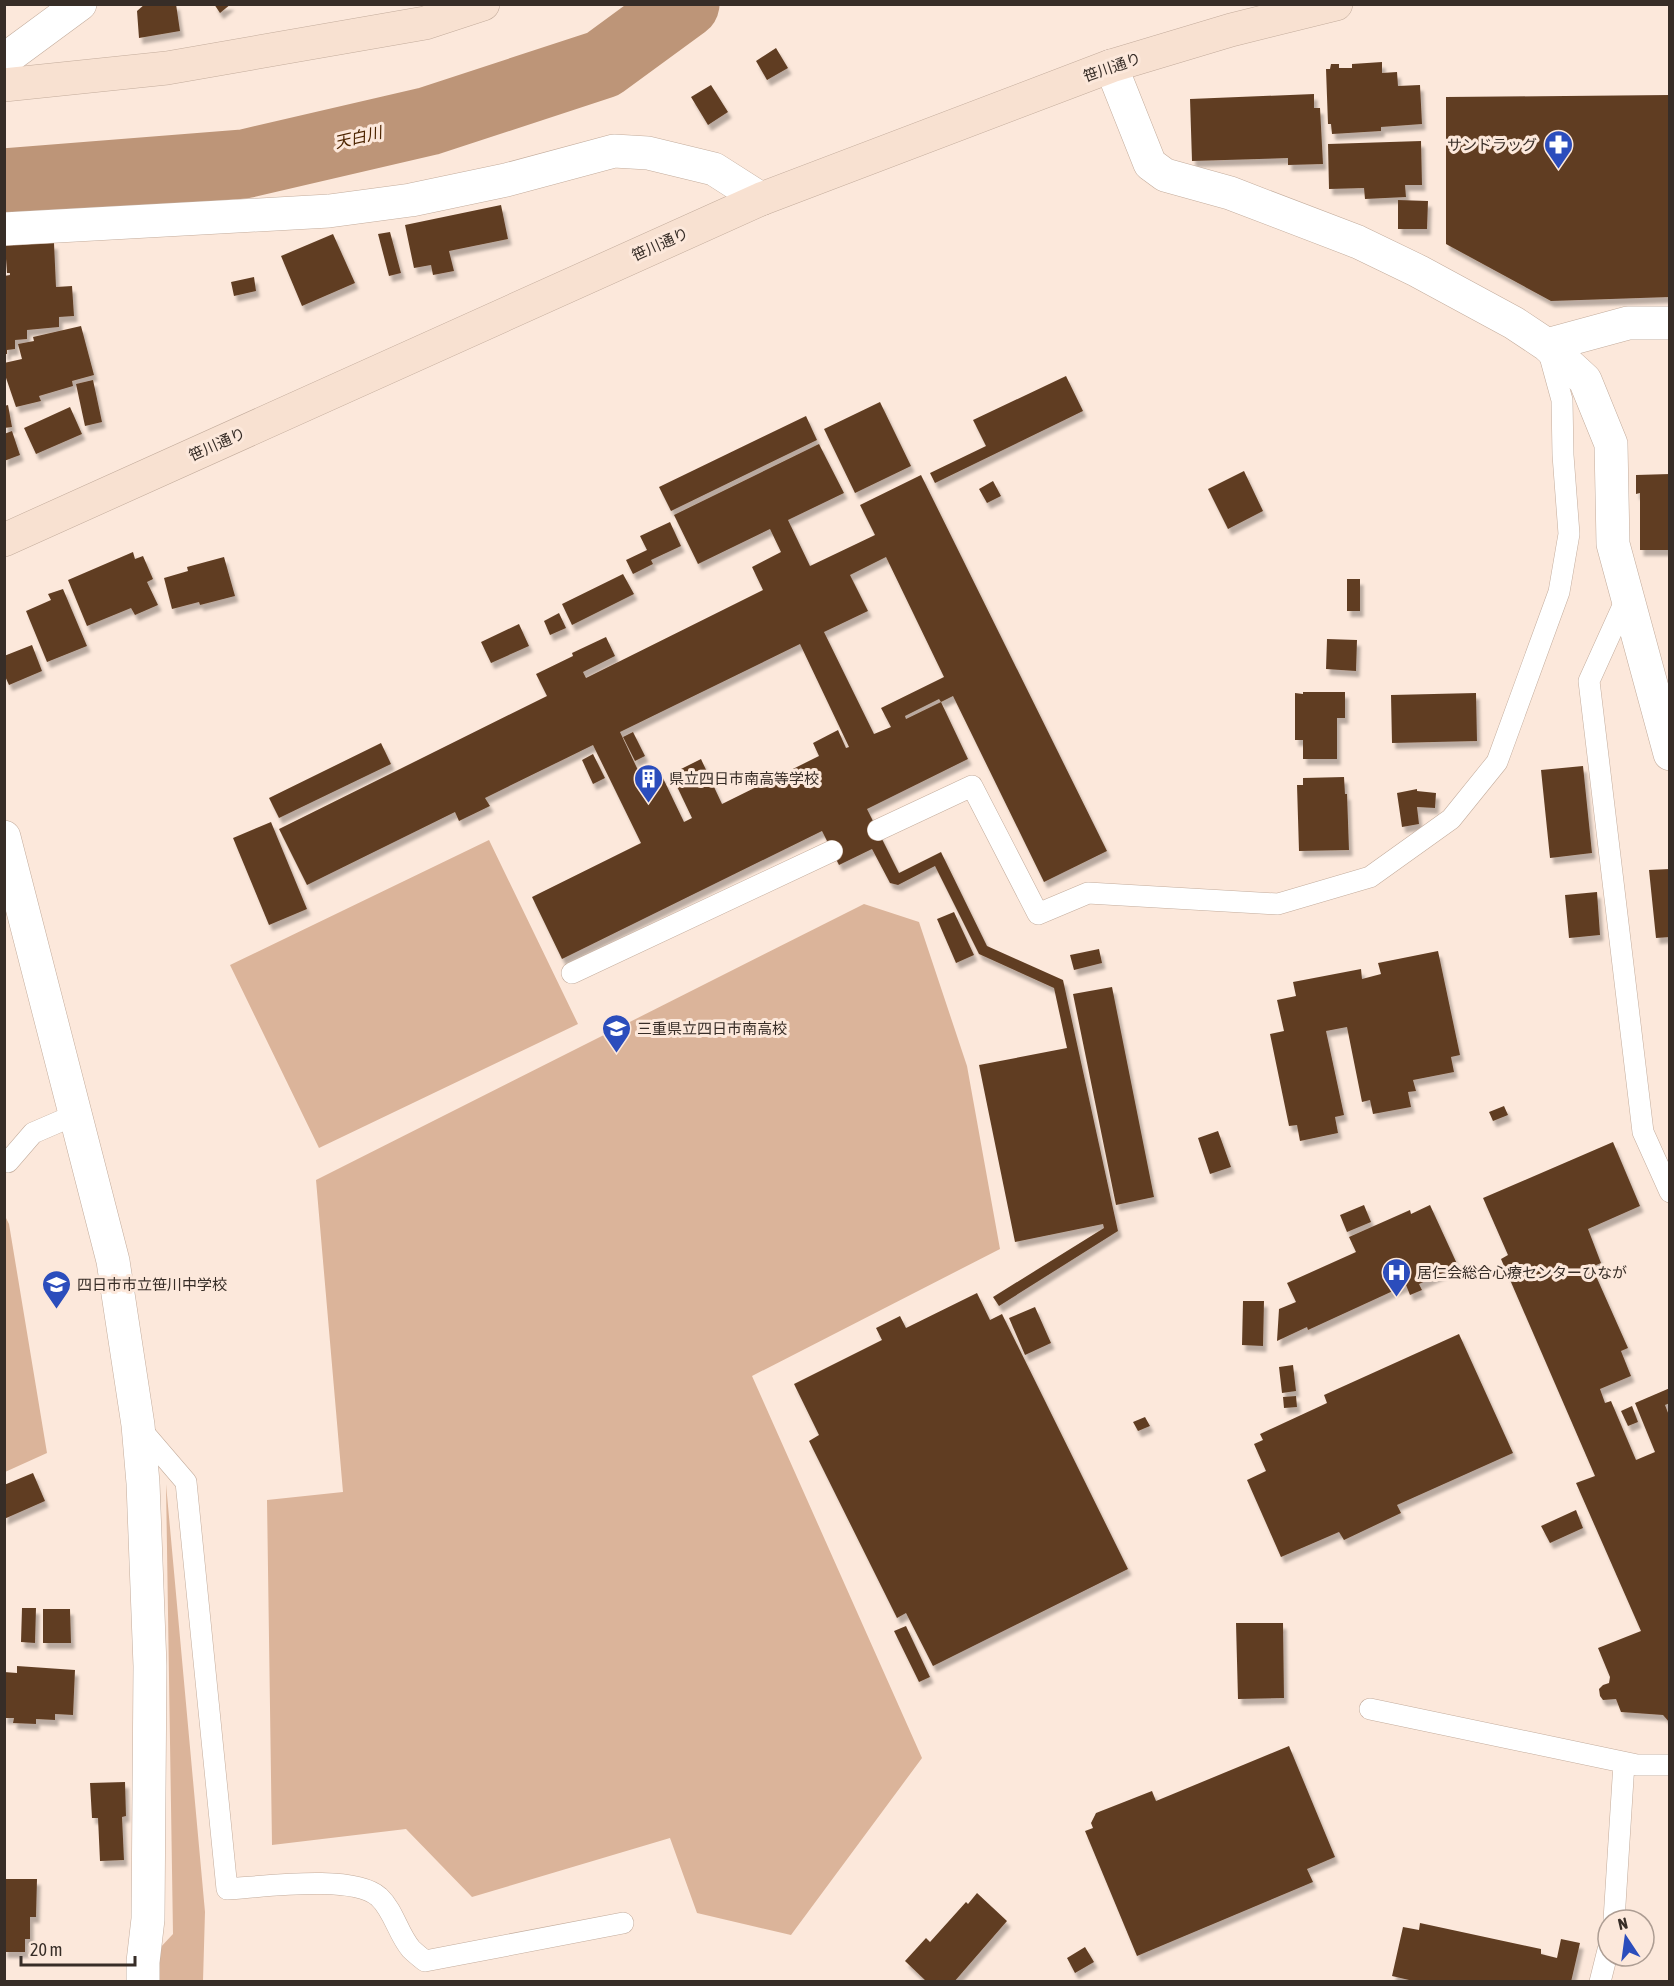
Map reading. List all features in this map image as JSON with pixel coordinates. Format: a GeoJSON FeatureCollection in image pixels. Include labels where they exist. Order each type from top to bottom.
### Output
{"type":"FeatureCollection","features":[{"type":"Feature","properties":{"kind":"street"},"geometry":{"type":"LineString","coordinates":[[4,60],[80,4]]}},
{"type":"Feature","properties":{"kind":"street"},"geometry":{"type":"LineString","coordinates":[[4,85],[179,66],[425,23],[483,4]]}},
{"type":"Feature","properties":{"kind":"street","name":"笹川通り"},"geometry":{"type":"LineString","coordinates":[[4,540],[761,199],[1111,66],[1231,30],[1336,4]]}},
{"type":"Feature","properties":{"kind":"street"},"geometry":{"type":"LineString","coordinates":[[1111,66],[1150,164],[1165,175],[1230,193],[1358,242],[1418,271],[1495,312],[1547,345],[1585,380],[1611,444],[1613,544],[1670,754]]}},
{"type":"Feature","properties":{"kind":"street"},"geometry":{"type":"LineString","coordinates":[[4,229],[329,211],[411,200],[495,183],[614,151],[648,153],[714,169],[761,199]]}},
{"type":"Feature","properties":{"kind":"street"},"geometry":{"type":"LineString","coordinates":[[1547,345],[1628,323],[1670,323]]}},
{"type":"Feature","properties":{"kind":"street"},"geometry":{"type":"LineString","coordinates":[[4,837],[113,1261],[138,1425],[143,1483],[150,1666],[148,1920],[143,1982]]}},
{"type":"Feature","properties":{"kind":"lane"},"geometry":{"type":"LineString","coordinates":[[878,830],[972,786],[1038,914],[1088,893],[1278,904],[1370,877],[1451,819],[1497,762],[1559,592],[1569,534],[1563,455],[1562,400],[1547,345]]}},
{"type":"Feature","properties":{"kind":"lane"},"geometry":{"type":"LineString","coordinates":[[1627,597],[1589,681],[1643,1132],[1670,1192]]}},
{"type":"Feature","properties":{"kind":"lane"},"geometry":{"type":"LineString","coordinates":[[572,973],[832,851]]}},
{"type":"Feature","properties":{"kind":"lane"},"geometry":{"type":"LineString","coordinates":[[8,1162],[33,1133],[77,1114]]}},
{"type":"Feature","properties":{"kind":"lane"},"geometry":{"type":"LineString","coordinates":[[138,1425],[186,1482],[227,1889],[326,1882],[356,1888],[378,1896],[410,1948],[425,1961],[623,1923]]}},
{"type":"Feature","properties":{"kind":"lane"},"geometry":{"type":"LineString","coordinates":[[1370,1709],[1624,1763],[1670,1766]]}},
{"type":"Feature","properties":{"kind":"lane"},"geometry":{"type":"LineString","coordinates":[[1615,1908],[1624,1763]]}},
{"type":"Feature","properties":{"kind":"shaded area"},"geometry":{"type":"Polygon","coordinates":[[[489,840],[578,1024],[319,1148],[230,965],[489,840]]]}},
{"type":"Feature","properties":{"kind":"shaded area"},"geometry":{"type":"Polygon","coordinates":[[[864,904],[919,922],[967,1066],[1000,1249],[752,1376],[922,1758],[791,1935],[697,1913],[670,1838],[472,1897],[406,1829],[272,1845],[267,1500],[343,1492],[316,1180],[864,904]]]}},
{"type":"Feature","properties":{"kind":"shaded area"},"geometry":{"type":"Polygon","coordinates":[[[4,1214],[9,1224],[47,1453],[5,1472],[4,1214]]]}},
{"type":"Feature","properties":{"kind":"shaded area"},"geometry":{"type":"Polygon","coordinates":[[[166,1484],[205,1912],[203,1981],[158,1981],[158,1950],[173,1934],[166,1484]]]}},
{"type":"Feature","properties":{"kind":"building"},"geometry":{"type":"Polygon","coordinates":[[[145,4],[176,4],[180,31],[139,38],[137,11],[145,4]]]}},
{"type":"Feature","properties":{"kind":"building"},"geometry":{"type":"Polygon","coordinates":[[[214,4],[231,4],[220,13],[214,4]]]}},
{"type":"Feature","properties":{"kind":"building"},"geometry":{"type":"Polygon","coordinates":[[[776,48],[788,68],[767,80],[756,61],[776,48]]]}},
{"type":"Feature","properties":{"kind":"building"},"geometry":{"type":"Polygon","coordinates":[[[1382,62],[1382,73],[1397,72],[1398,86],[1420,85],[1422,124],[1381,127],[1381,131],[1332,134],[1331,124],[1328,124],[1326,69],[1330,69],[1331,64],[1339,64],[1339,68],[1352,68],[1352,64],[1382,62]]]}},
{"type":"Feature","properties":{"kind":"building"},"geometry":{"type":"Polygon","coordinates":[[[711,85],[728,112],[708,125],[691,97],[711,85]]]}},
{"type":"Feature","properties":{"kind":"building"},"geometry":{"type":"Polygon","coordinates":[[[1314,94],[1314,108],[1320,108],[1323,164],[1288,165],[1288,158],[1192,161],[1190,99],[1314,94]]]}},
{"type":"Feature","properties":{"kind":"building","name":"サンドラッグ"},"geometry":{"type":"Polygon","coordinates":[[[1670,95],[1670,297],[1551,301],[1446,244],[1446,97],[1670,95]]]}},
{"type":"Feature","properties":{"kind":"building"},"geometry":{"type":"Polygon","coordinates":[[[1421,141],[1422,185],[1405,185],[1406,197],[1365,199],[1364,188],[1329,189],[1328,144],[1421,141]]]}},
{"type":"Feature","properties":{"kind":"building"},"geometry":{"type":"Polygon","coordinates":[[[1398,200],[1428,201],[1427,229],[1398,229],[1398,200]]]}},
{"type":"Feature","properties":{"kind":"building"},"geometry":{"type":"Polygon","coordinates":[[[501,205],[508,239],[449,251],[454,271],[433,275],[431,265],[414,268],[405,225],[501,205]]]}},
{"type":"Feature","properties":{"kind":"building"},"geometry":{"type":"Polygon","coordinates":[[[390,232],[401,273],[389,276],[378,234],[390,232]]]}},
{"type":"Feature","properties":{"kind":"building"},"geometry":{"type":"Polygon","coordinates":[[[333,234],[355,283],[302,306],[281,256],[333,234]]]}},
{"type":"Feature","properties":{"kind":"building"},"geometry":{"type":"Polygon","coordinates":[[[54,243],[56,287],[72,286],[74,316],[59,317],[59,327],[27,330],[27,339],[15,340],[15,349],[7,350],[7,354],[4,354],[4,276],[10,275],[7,273],[5,245],[54,243]]]}},
{"type":"Feature","properties":{"kind":"building"},"geometry":{"type":"Polygon","coordinates":[[[254,277],[256,291],[234,296],[231,282],[254,277]]]}},
{"type":"Feature","properties":{"kind":"building"},"geometry":{"type":"Polygon","coordinates":[[[81,326],[94,375],[72,381],[73,386],[39,396],[41,401],[16,407],[4,372],[4,363],[22,359],[18,344],[34,341],[33,337],[81,326]]]}},
{"type":"Feature","properties":{"kind":"building"},"geometry":{"type":"Polygon","coordinates":[[[1066,376],[1083,411],[935,483],[930,473],[986,446],[973,420],[1066,376]]]}},
{"type":"Feature","properties":{"kind":"building"},"geometry":{"type":"Polygon","coordinates":[[[93,380],[102,422],[85,426],[76,384],[93,380]]]}},
{"type":"Feature","properties":{"kind":"building"},"geometry":{"type":"Polygon","coordinates":[[[880,402],[911,466],[855,493],[824,429],[880,402]]]}},
{"type":"Feature","properties":{"kind":"building"},"geometry":{"type":"Polygon","coordinates":[[[8,405],[12,427],[4,428],[4,406],[8,405]]]}},
{"type":"Feature","properties":{"kind":"building"},"geometry":{"type":"Polygon","coordinates":[[[70,407],[82,434],[36,454],[24,428],[70,407]]]}},
{"type":"Feature","properties":{"kind":"building"},"geometry":{"type":"Polygon","coordinates":[[[806,416],[817,440],[671,511],[659,487],[806,416]]]}},
{"type":"Feature","properties":{"kind":"building"},"geometry":{"type":"Polygon","coordinates":[[[12,431],[20,455],[4,461],[4,434],[12,431]]]}},
{"type":"Feature","properties":{"kind":"building"},"geometry":{"type":"Polygon","coordinates":[[[819,444],[844,493],[788,520],[810,566],[875,535],[860,505],[921,475],[1107,851],[1044,882],[953,696],[941,702],[968,759],[867,809],[899,873],[941,852],[987,946],[1063,980],[1118,1231],[999,1306],[993,1297],[1104,1228],[1103,1224],[1015,1242],[979,1065],[1067,1048],[1054,988],[979,954],[935,866],[898,885],[890,883],[872,849],[839,865],[822,831],[562,959],[532,897],[641,843],[593,745],[485,798],[490,806],[459,821],[455,812],[307,885],[279,829],[547,696],[536,674],[573,656],[572,653],[606,637],[615,656],[583,672],[586,678],[763,590],[752,567],[781,552],[770,529],[698,564],[674,515],[819,444]],[[886,557],[850,575],[868,611],[824,632],[874,734],[891,727],[881,708],[944,677],[886,557]],[[800,644],[620,732],[645,785],[662,776],[684,822],[692,818],[671,774],[701,759],[722,804],[819,756],[813,743],[838,730],[846,748],[849,747],[800,644]],[[939,699],[905,716],[906,719],[941,702],[939,699]]]}},
{"type":"Feature","properties":{"kind":"building"},"geometry":{"type":"Polygon","coordinates":[[[1244,471],[1263,511],[1228,529],[1208,489],[1244,471]]]}},
{"type":"Feature","properties":{"kind":"building"},"geometry":{"type":"Polygon","coordinates":[[[1670,474],[1670,550],[1640,550],[1640,493],[1636,494],[1636,475],[1670,474]]]}},
{"type":"Feature","properties":{"kind":"building"},"geometry":{"type":"Polygon","coordinates":[[[993,481],[1001,496],[987,503],[979,489],[993,481]]]}},
{"type":"Feature","properties":{"kind":"building"},"geometry":{"type":"Polygon","coordinates":[[[670,522],[681,546],[651,560],[653,564],[633,574],[626,560],[647,550],[640,536],[670,522]]]}},
{"type":"Feature","properties":{"kind":"building"},"geometry":{"type":"Polygon","coordinates":[[[133,552],[135,559],[143,556],[153,579],[147,582],[158,605],[135,615],[131,608],[87,626],[68,580],[133,552]]]}},
{"type":"Feature","properties":{"kind":"building"},"geometry":{"type":"Polygon","coordinates":[[[224,557],[235,596],[172,609],[164,578],[188,571],[187,567],[224,557]]]}},
{"type":"Feature","properties":{"kind":"building"},"geometry":{"type":"Polygon","coordinates":[[[623,574],[634,594],[572,625],[562,604],[623,574]]]}},
{"type":"Feature","properties":{"kind":"building"},"geometry":{"type":"Polygon","coordinates":[[[1347,579],[1360,579],[1360,611],[1347,611],[1347,579]]]}},
{"type":"Feature","properties":{"kind":"building"},"geometry":{"type":"Polygon","coordinates":[[[63,589],[87,646],[47,662],[26,611],[51,600],[48,594],[63,589]]]}},
{"type":"Feature","properties":{"kind":"building"},"geometry":{"type":"Polygon","coordinates":[[[559,613],[566,628],[550,635],[544,621],[559,613]]]}},
{"type":"Feature","properties":{"kind":"building"},"geometry":{"type":"Polygon","coordinates":[[[519,624],[529,646],[491,663],[481,642],[519,624]]]}},
{"type":"Feature","properties":{"kind":"building"},"geometry":{"type":"Polygon","coordinates":[[[1327,639],[1357,640],[1356,671],[1326,669],[1327,639]]]}},
{"type":"Feature","properties":{"kind":"building"},"geometry":{"type":"Polygon","coordinates":[[[32,645],[42,671],[9,685],[4,674],[4,656],[32,645]]]}},
{"type":"Feature","properties":{"kind":"building"},"geometry":{"type":"Polygon","coordinates":[[[1303,692],[1345,692],[1345,718],[1337,718],[1337,759],[1303,759],[1303,740],[1295,740],[1295,693],[1303,694],[1303,692]]]}},
{"type":"Feature","properties":{"kind":"building"},"geometry":{"type":"Polygon","coordinates":[[[1476,693],[1477,741],[1392,743],[1391,695],[1476,693]]]}},
{"type":"Feature","properties":{"kind":"building"},"geometry":{"type":"Polygon","coordinates":[[[633,732],[645,756],[635,761],[623,737],[633,732]]]}},
{"type":"Feature","properties":{"kind":"building"},"geometry":{"type":"Polygon","coordinates":[[[381,743],[391,764],[279,818],[269,798],[381,743]]]}},
{"type":"Feature","properties":{"kind":"building"},"geometry":{"type":"Polygon","coordinates":[[[593,754],[605,778],[593,784],[582,760],[593,754]]]}},
{"type":"Feature","properties":{"kind":"building"},"geometry":{"type":"Polygon","coordinates":[[[1583,766],[1592,853],[1550,858],[1541,770],[1583,766]]]}},
{"type":"Feature","properties":{"kind":"building"},"geometry":{"type":"Polygon","coordinates":[[[1344,777],[1345,794],[1347,794],[1349,850],[1299,851],[1297,785],[1303,785],[1303,778],[1344,777]]]}},
{"type":"Feature","properties":{"kind":"building"},"geometry":{"type":"Polygon","coordinates":[[[1417,789],[1417,791],[1436,793],[1435,808],[1417,807],[1419,824],[1402,827],[1397,793],[1417,789]]]}},
{"type":"Feature","properties":{"kind":"building"},"geometry":{"type":"Polygon","coordinates":[[[271,822],[307,909],[269,925],[233,838],[271,822]]]}},
{"type":"Feature","properties":{"kind":"building"},"geometry":{"type":"Polygon","coordinates":[[[1670,869],[1670,937],[1656,938],[1649,870],[1670,869]]]}},
{"type":"Feature","properties":{"kind":"building"},"geometry":{"type":"Polygon","coordinates":[[[1597,892],[1600,935],[1569,938],[1565,895],[1597,892]]]}},
{"type":"Feature","properties":{"kind":"building"},"geometry":{"type":"Polygon","coordinates":[[[954,912],[974,955],[956,963],[937,919],[954,912]]]}},
{"type":"Feature","properties":{"kind":"building"},"geometry":{"type":"Polygon","coordinates":[[[1099,949],[1102,963],[1074,970],[1070,955],[1099,949]]]}},
{"type":"Feature","properties":{"kind":"building"},"geometry":{"type":"Polygon","coordinates":[[[1438,951],[1460,1055],[1451,1057],[1454,1072],[1413,1080],[1416,1091],[1408,1092],[1411,1107],[1373,1114],[1370,1100],[1362,1102],[1347,1027],[1326,1031],[1344,1115],[1335,1117],[1338,1133],[1300,1141],[1297,1125],[1289,1126],[1270,1034],[1284,1031],[1277,1000],[1296,996],[1293,982],[1361,969],[1362,979],[1381,974],[1378,963],[1438,951]]]}},
{"type":"Feature","properties":{"kind":"building"},"geometry":{"type":"Polygon","coordinates":[[[1112,987],[1154,1197],[1116,1205],[1073,994],[1112,987]]]}},
{"type":"Feature","properties":{"kind":"building"},"geometry":{"type":"Polygon","coordinates":[[[1504,1106],[1508,1115],[1493,1121],[1489,1112],[1504,1106]]]}},
{"type":"Feature","properties":{"kind":"building"},"geometry":{"type":"Polygon","coordinates":[[[1218,1131],[1231,1167],[1210,1174],[1198,1138],[1218,1131]]]}},
{"type":"Feature","properties":{"kind":"building"},"geometry":{"type":"Polygon","coordinates":[[[1613,1142],[1640,1206],[1588,1229],[1601,1263],[1592,1267],[1628,1348],[1621,1351],[1631,1376],[1600,1389],[1605,1403],[1611,1401],[1636,1460],[1655,1452],[1635,1403],[1670,1388],[1670,1403],[1665,1405],[1670,1418],[1670,1723],[1663,1715],[1621,1712],[1616,1699],[1603,1700],[1600,1696],[1599,1689],[1609,1683],[1610,1677],[1598,1648],[1641,1631],[1576,1483],[1595,1476],[1501,1259],[1508,1255],[1483,1198],[1613,1142]]]}},
{"type":"Feature","properties":{"kind":"building"},"geometry":{"type":"Polygon","coordinates":[[[1364,1205],[1371,1222],[1347,1232],[1340,1215],[1364,1205]]]}},
{"type":"Feature","properties":{"kind":"building"},"geometry":{"type":"Polygon","coordinates":[[[1430,1205],[1458,1266],[1419,1284],[1422,1290],[1410,1295],[1406,1285],[1308,1330],[1307,1327],[1277,1341],[1279,1309],[1296,1302],[1287,1283],[1356,1252],[1349,1237],[1410,1210],[1411,1214],[1430,1205]]]}},
{"type":"Feature","properties":{"kind":"building"},"geometry":{"type":"Polygon","coordinates":[[[977,1293],[990,1320],[1002,1314],[1128,1569],[933,1666],[906,1613],[897,1618],[809,1441],[819,1435],[794,1384],[882,1340],[876,1328],[900,1316],[906,1328],[977,1293]]]}},
{"type":"Feature","properties":{"kind":"building"},"geometry":{"type":"Polygon","coordinates":[[[1243,1301],[1264,1301],[1263,1346],[1242,1345],[1243,1301]]]}},
{"type":"Feature","properties":{"kind":"building"},"geometry":{"type":"Polygon","coordinates":[[[1035,1307],[1051,1343],[1025,1355],[1009,1318],[1035,1307]]]}},
{"type":"Feature","properties":{"kind":"building"},"geometry":{"type":"Polygon","coordinates":[[[1459,1334],[1513,1453],[1397,1505],[1401,1513],[1344,1540],[1339,1532],[1281,1557],[1247,1480],[1266,1471],[1254,1444],[1263,1440],[1260,1434],[1327,1403],[1324,1395],[1459,1334]]]}},
{"type":"Feature","properties":{"kind":"building"},"geometry":{"type":"Polygon","coordinates":[[[1293,1365],[1296,1391],[1282,1393],[1279,1367],[1293,1365]]]}},
{"type":"Feature","properties":{"kind":"building"},"geometry":{"type":"Polygon","coordinates":[[[1296,1396],[1297,1407],[1284,1408],[1283,1397],[1296,1396]]]}},
{"type":"Feature","properties":{"kind":"building"},"geometry":{"type":"Polygon","coordinates":[[[1632,1406],[1638,1422],[1628,1426],[1621,1411],[1632,1406]]]}},
{"type":"Feature","properties":{"kind":"building"},"geometry":{"type":"Polygon","coordinates":[[[1145,1417],[1150,1426],[1138,1431],[1133,1422],[1145,1417]]]}},
{"type":"Feature","properties":{"kind":"building"},"geometry":{"type":"Polygon","coordinates":[[[33,1473],[45,1501],[4,1519],[4,1485],[33,1473]]]}},
{"type":"Feature","properties":{"kind":"building"},"geometry":{"type":"Polygon","coordinates":[[[1576,1510],[1583,1528],[1550,1543],[1541,1526],[1576,1510]]]}},
{"type":"Feature","properties":{"kind":"building"},"geometry":{"type":"Polygon","coordinates":[[[22,1608],[36,1608],[35,1643],[21,1642],[22,1608]]]}},
{"type":"Feature","properties":{"kind":"building"},"geometry":{"type":"Polygon","coordinates":[[[43,1609],[70,1609],[71,1643],[43,1643],[43,1609]]]}},
{"type":"Feature","properties":{"kind":"building"},"geometry":{"type":"Polygon","coordinates":[[[1236,1623],[1283,1623],[1284,1698],[1238,1699],[1236,1623]]]}},
{"type":"Feature","properties":{"kind":"building"},"geometry":{"type":"Polygon","coordinates":[[[906,1626],[930,1677],[919,1682],[894,1631],[906,1626]]]}},
{"type":"Feature","properties":{"kind":"building"},"geometry":{"type":"Polygon","coordinates":[[[17,1666],[75,1670],[73,1715],[55,1714],[55,1720],[36,1719],[36,1724],[13,1723],[14,1718],[4,1718],[4,1672],[17,1673],[17,1666]]]}},
{"type":"Feature","properties":{"kind":"building"},"geometry":{"type":"Polygon","coordinates":[[[1289,1746],[1335,1857],[1307,1869],[1313,1882],[1137,1956],[1085,1831],[1093,1828],[1091,1823],[1096,1813],[1152,1791],[1156,1801],[1289,1746]]]}},
{"type":"Feature","properties":{"kind":"building"},"geometry":{"type":"Polygon","coordinates":[[[125,1782],[126,1816],[122,1817],[124,1860],[100,1861],[98,1818],[92,1818],[90,1783],[125,1782]]]}},
{"type":"Feature","properties":{"kind":"building"},"geometry":{"type":"Polygon","coordinates":[[[4,1879],[37,1879],[36,1917],[30,1917],[30,1939],[25,1939],[25,1952],[4,1952],[4,1879]]]}},
{"type":"Feature","properties":{"kind":"building"},"geometry":{"type":"Polygon","coordinates":[[[977,1893],[1007,1921],[954,1982],[927,1982],[905,1961],[926,1938],[930,1942],[977,1893]]]}},
{"type":"Feature","properties":{"kind":"building"},"geometry":{"type":"Polygon","coordinates":[[[1420,1923],[1541,1949],[1541,1954],[1557,1958],[1561,1939],[1580,1943],[1571,1982],[1408,1982],[1409,1980],[1392,1976],[1403,1927],[1419,1930],[1420,1923]]]}},
{"type":"Feature","properties":{"kind":"building"},"geometry":{"type":"Polygon","coordinates":[[[1085,1947],[1094,1962],[1075,1973],[1067,1958],[1085,1947]]]}},
{"type":"Feature","properties":{"kind":"waterway","name":"天白川"},"geometry":{"type":"LineString","coordinates":[[4,183],[244,164],[429,121],[603,64],[685,4]]}},
{"type":"Feature","properties":{"kind":"place","name":"サンドラッグ"},"geometry":{"type":"Point","coordinates":[1558,170]}},
{"type":"Feature","properties":{"kind":"place","name":"県立四日市南高等学校"},"geometry":{"type":"Point","coordinates":[648,804]}},
{"type":"Feature","properties":{"kind":"place","name":"三重県立四日市南高校"},"geometry":{"type":"Point","coordinates":[616,1054]}},
{"type":"Feature","properties":{"kind":"place","name":"居仁会総合心療センターひなが"},"geometry":{"type":"Point","coordinates":[1396,1298]}},
{"type":"Feature","properties":{"kind":"place","name":"四日市市立笹川中学校"},"geometry":{"type":"Point","coordinates":[56,1310]}}]}
